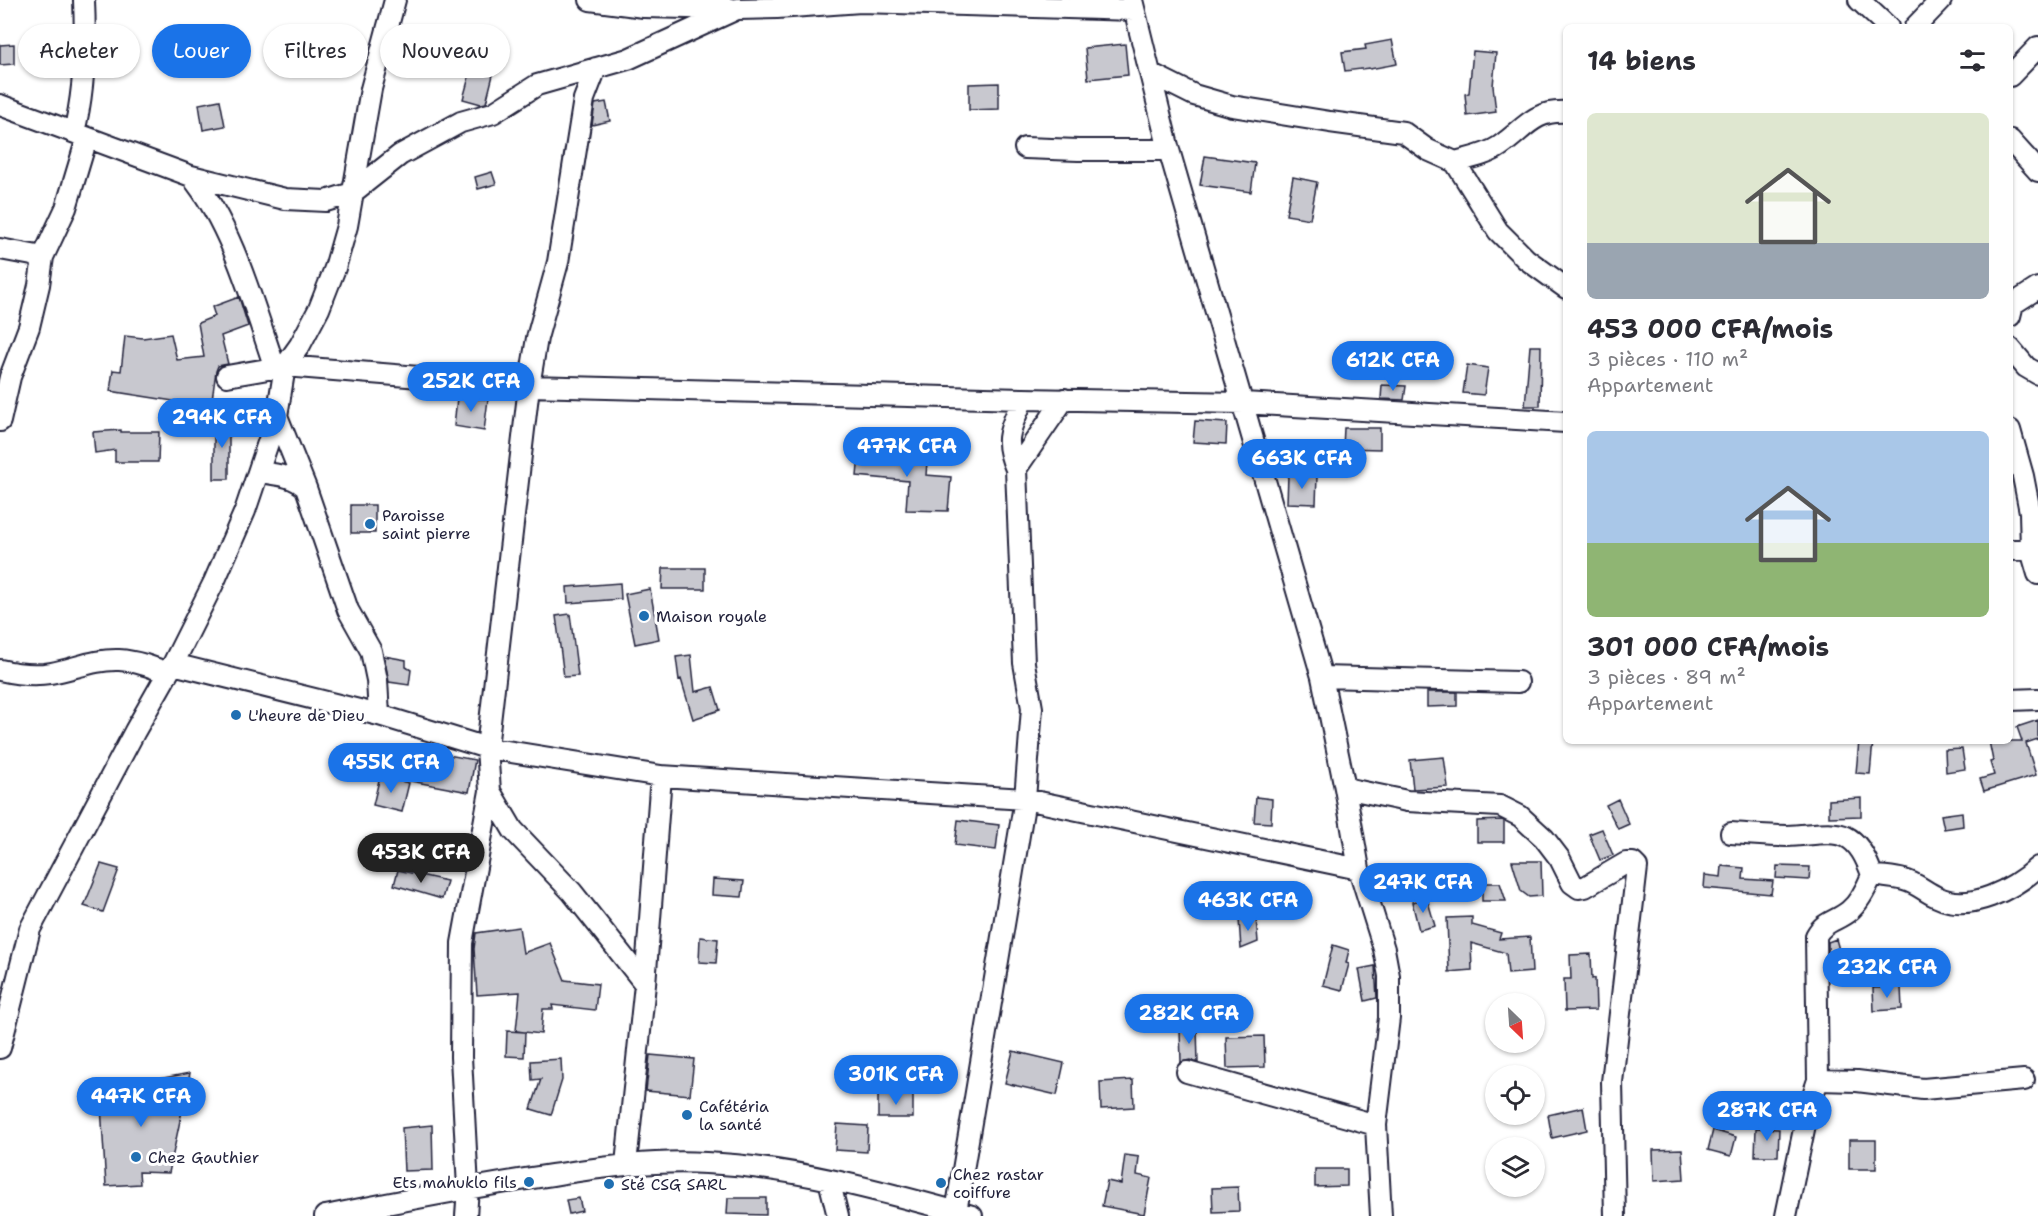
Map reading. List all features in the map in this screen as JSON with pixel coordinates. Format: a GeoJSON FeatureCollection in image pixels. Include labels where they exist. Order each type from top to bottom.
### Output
{"type":"FeatureCollection","features":[{"type":"Feature","properties":{"kind":"street"},"geometry":{"type":"LineString","coordinates":[[0,421],[10,377],[29,327],[43,257],[66,208],[80,135],[86,35],[84,0]]}},
{"type":"Feature","properties":{"kind":"street"},"geometry":{"type":"LineString","coordinates":[[280,367],[305,336],[331,278],[347,226],[371,89],[395,0]]}},
{"type":"Feature","properties":{"kind":"street"},"geometry":{"type":"LineString","coordinates":[[590,0],[644,7],[737,9],[861,1],[1133,5],[1169,150],[1322,677],[1359,869],[1384,950],[1389,976],[1389,1018],[1376,1125],[1381,1216]]}},
{"type":"Feature","properties":{"kind":"street"},"geometry":{"type":"LineString","coordinates":[[1859,0],[1885,24]]}},
{"type":"Feature","properties":{"kind":"street"},"geometry":{"type":"LineString","coordinates":[[1918,24],[1941,0]]}},
{"type":"Feature","properties":{"kind":"street"},"geometry":{"type":"LineString","coordinates":[[0,105],[190,176],[285,200],[326,201],[352,194],[400,155],[425,140],[461,123],[493,113],[537,85],[628,59],[737,9]]}},
{"type":"Feature","properties":{"kind":"street"},"geometry":{"type":"LineString","coordinates":[[2013,73],[2038,47]]}},
{"type":"Feature","properties":{"kind":"street"},"geometry":{"type":"LineString","coordinates":[[466,1216],[468,1188],[461,1057],[462,943],[490,790],[487,748],[529,386],[537,338],[558,262],[584,99],[596,68]]}},
{"type":"Feature","properties":{"kind":"street"},"geometry":{"type":"LineString","coordinates":[[1150,73],[1194,95],[1232,106],[1403,132],[1428,150],[1455,162],[1498,231],[1526,259],[1563,286]]}},
{"type":"Feature","properties":{"kind":"street"},"geometry":{"type":"LineString","coordinates":[[1455,162],[1479,156],[1500,146],[1533,118],[1548,112],[1563,112]]}},
{"type":"Feature","properties":{"kind":"street"},"geometry":{"type":"LineString","coordinates":[[2013,143],[2038,171]]}},
{"type":"Feature","properties":{"kind":"street"},"geometry":{"type":"LineString","coordinates":[[1025,148],[1169,150]]}},
{"type":"Feature","properties":{"kind":"street"},"geometry":{"type":"LineString","coordinates":[[0,1048],[30,929],[171,668],[214,582],[246,511],[277,416],[280,367],[233,249],[203,191],[190,176]]}},
{"type":"Feature","properties":{"kind":"street"},"geometry":{"type":"LineString","coordinates":[[0,249],[43,257]]}},
{"type":"Feature","properties":{"kind":"street"},"geometry":{"type":"LineString","coordinates":[[2013,304],[2038,288]]}},
{"type":"Feature","properties":{"kind":"street"},"geometry":{"type":"LineString","coordinates":[[2013,352],[2026,367],[2038,374]]}},
{"type":"Feature","properties":{"kind":"street"},"geometry":{"type":"LineString","coordinates":[[227,376],[280,367],[529,386],[1243,403],[1563,422]]}},
{"type":"Feature","properties":{"kind":"street"},"geometry":{"type":"LineString","coordinates":[[325,1216],[468,1188],[626,1164],[706,1163],[771,1170],[829,1180],[964,1214],[1025,799],[1032,708],[1024,663],[1016,469],[1009,453],[1008,442],[1009,433],[1023,399]]}},
{"type":"Feature","properties":{"kind":"street"},"geometry":{"type":"LineString","coordinates":[[1016,469],[1064,399]]}},
{"type":"Feature","properties":{"kind":"street"},"geometry":{"type":"LineString","coordinates":[[277,416],[306,488],[348,610],[371,651],[376,673],[379,715]]}},
{"type":"Feature","properties":{"kind":"street"},"geometry":{"type":"LineString","coordinates":[[2013,441],[2030,512],[2038,574]]}},
{"type":"Feature","properties":{"kind":"street"},"geometry":{"type":"LineString","coordinates":[[260,472],[287,476],[306,488]]}},
{"type":"Feature","properties":{"kind":"street"},"geometry":{"type":"LineString","coordinates":[[2013,549],[2035,549]]}},
{"type":"Feature","properties":{"kind":"street"},"geometry":{"type":"LineString","coordinates":[[0,670],[24,675],[51,673],[90,662],[118,660],[138,662],[379,715],[487,748],[661,776],[1025,799],[1359,869]]}},
{"type":"Feature","properties":{"kind":"street"},"geometry":{"type":"LineString","coordinates":[[1322,677],[1518,682]]}},
{"type":"Feature","properties":{"kind":"street"},"geometry":{"type":"LineString","coordinates":[[2013,700],[2038,699]]}},
{"type":"Feature","properties":{"kind":"street"},"geometry":{"type":"LineString","coordinates":[[626,1164],[645,984],[661,776]]}},
{"type":"Feature","properties":{"kind":"street"},"geometry":{"type":"LineString","coordinates":[[1345,788],[1407,801],[1500,806],[1520,816],[1544,838],[1560,859],[1572,883],[1579,888],[1626,863],[1633,862],[1637,867],[1612,1082],[1615,1216]]}},
{"type":"Feature","properties":{"kind":"street"},"geometry":{"type":"LineString","coordinates":[[490,790],[513,830],[572,892],[645,984]]}},
{"type":"Feature","properties":{"kind":"street"},"geometry":{"type":"LineString","coordinates":[[1731,833],[1783,836],[1825,832],[1839,834],[1853,840],[1862,852],[1872,875],[1866,889],[1851,910],[1826,923],[1816,936],[1818,1080],[1808,1110],[1786,1216]]}},
{"type":"Feature","properties":{"kind":"street"},"geometry":{"type":"LineString","coordinates":[[1872,875],[1920,885],[1935,897],[1951,902],[1968,901],[1997,894],[2023,880],[2038,867]]}},
{"type":"Feature","properties":{"kind":"street"},"geometry":{"type":"LineString","coordinates":[[1187,1072],[1376,1125]]}},
{"type":"Feature","properties":{"kind":"street"},"geometry":{"type":"LineString","coordinates":[[1818,1080],[1857,1081],[1923,1089],[2024,1080]]}},
{"type":"Feature","properties":{"kind":"street"},"geometry":{"type":"LineString","coordinates":[[829,1180],[838,1216]]}},
{"type":"Feature","properties":{"kind":"street"},"geometry":{"type":"LineString","coordinates":[[384,1204],[404,1216]]}},
{"type":"Feature","properties":{"kind":"building"},"geometry":{"type":"Polygon","coordinates":[[[1392,40],[1397,64],[1345,71],[1342,52],[1366,49],[1365,45],[1392,40]]]}},
{"type":"Feature","properties":{"kind":"building"},"geometry":{"type":"Polygon","coordinates":[[[14,44],[14,64],[0,65],[0,45],[14,44]]]}},
{"type":"Feature","properties":{"kind":"building"},"geometry":{"type":"Polygon","coordinates":[[[1125,44],[1128,75],[1088,79],[1085,48],[1125,44]]]}},
{"type":"Feature","properties":{"kind":"building"},"geometry":{"type":"Polygon","coordinates":[[[1473,51],[1496,53],[1493,86],[1496,112],[1467,116],[1465,94],[1469,93],[1473,51]]]}},
{"type":"Feature","properties":{"kind":"building"},"geometry":{"type":"Polygon","coordinates":[[[469,78],[492,78],[486,103],[481,104],[463,99],[469,78]]]}},
{"type":"Feature","properties":{"kind":"building"},"geometry":{"type":"Polygon","coordinates":[[[999,83],[999,109],[969,110],[969,84],[999,83]]]}},
{"type":"Feature","properties":{"kind":"building"},"geometry":{"type":"Polygon","coordinates":[[[220,100],[225,126],[203,130],[199,104],[220,100]]]}},
{"type":"Feature","properties":{"kind":"building"},"geometry":{"type":"Polygon","coordinates":[[[606,102],[610,121],[592,125],[595,104],[606,102]]]}},
{"type":"Feature","properties":{"kind":"building"},"geometry":{"type":"Polygon","coordinates":[[[1205,156],[1255,163],[1251,192],[1200,185],[1205,156]]]}},
{"type":"Feature","properties":{"kind":"building"},"geometry":{"type":"Polygon","coordinates":[[[492,172],[496,184],[478,189],[475,177],[492,172]]]}},
{"type":"Feature","properties":{"kind":"building"},"geometry":{"type":"Polygon","coordinates":[[[1293,177],[1317,182],[1310,219],[1286,215],[1293,177]]]}},
{"type":"Feature","properties":{"kind":"building"},"geometry":{"type":"Polygon","coordinates":[[[239,297],[248,326],[221,336],[228,364],[218,366],[216,371],[211,407],[110,391],[113,370],[121,371],[125,336],[143,338],[171,334],[177,360],[204,357],[198,323],[215,316],[212,307],[239,297]]]}},
{"type":"Feature","properties":{"kind":"building"},"geometry":{"type":"Polygon","coordinates":[[[1530,346],[1541,346],[1540,406],[1525,406],[1530,346]]]}},
{"type":"Feature","properties":{"kind":"building"},"geometry":{"type":"Polygon","coordinates":[[[1467,365],[1488,368],[1484,395],[1463,393],[1467,365]]]}},
{"type":"Feature","properties":{"kind":"building"},"geometry":{"type":"Polygon","coordinates":[[[1382,385],[1406,386],[1404,400],[1381,399],[1382,385]]]}},
{"type":"Feature","properties":{"kind":"building"},"geometry":{"type":"Polygon","coordinates":[[[457,398],[488,399],[484,431],[454,426],[457,398]]]}},
{"type":"Feature","properties":{"kind":"building"},"geometry":{"type":"Polygon","coordinates":[[[214,420],[229,420],[229,479],[214,479],[214,420]]]}},
{"type":"Feature","properties":{"kind":"building"},"geometry":{"type":"Polygon","coordinates":[[[1195,421],[1227,423],[1226,444],[1193,442],[1195,421]]]}},
{"type":"Feature","properties":{"kind":"building"},"geometry":{"type":"Polygon","coordinates":[[[1344,428],[1380,428],[1380,449],[1343,448],[1344,428]]]}},
{"type":"Feature","properties":{"kind":"building"},"geometry":{"type":"Polygon","coordinates":[[[121,430],[121,432],[159,432],[158,462],[115,462],[115,450],[95,453],[93,432],[121,430]]]}},
{"type":"Feature","properties":{"kind":"building"},"geometry":{"type":"Polygon","coordinates":[[[860,446],[902,450],[900,460],[927,462],[926,475],[951,477],[948,511],[906,510],[908,481],[857,476],[860,446]]]}},
{"type":"Feature","properties":{"kind":"building"},"geometry":{"type":"Polygon","coordinates":[[[1288,475],[1317,476],[1316,504],[1287,503],[1288,475]]]}},
{"type":"Feature","properties":{"kind":"building"},"geometry":{"type":"Polygon","coordinates":[[[351,505],[375,505],[375,533],[351,533],[351,505]]]}},
{"type":"Feature","properties":{"kind":"building"},"geometry":{"type":"Polygon","coordinates":[[[663,568],[705,568],[705,589],[662,589],[663,568]]]}},
{"type":"Feature","properties":{"kind":"building"},"geometry":{"type":"Polygon","coordinates":[[[620,583],[621,599],[568,603],[567,587],[620,583]]]}},
{"type":"Feature","properties":{"kind":"building"},"geometry":{"type":"Polygon","coordinates":[[[650,589],[659,639],[635,644],[625,594],[650,589]]]}},
{"type":"Feature","properties":{"kind":"building"},"geometry":{"type":"Polygon","coordinates":[[[570,614],[578,676],[564,677],[556,616],[570,614]]]}},
{"type":"Feature","properties":{"kind":"building"},"geometry":{"type":"Polygon","coordinates":[[[691,655],[695,692],[713,687],[720,710],[693,719],[681,679],[679,680],[676,657],[691,655]]]}},
{"type":"Feature","properties":{"kind":"building"},"geometry":{"type":"Polygon","coordinates":[[[384,656],[406,660],[406,667],[411,670],[409,685],[389,682],[384,656]]]}},
{"type":"Feature","properties":{"kind":"building"},"geometry":{"type":"Polygon","coordinates":[[[1427,692],[1457,692],[1457,706],[1427,707],[1427,692]]]}},
{"type":"Feature","properties":{"kind":"building"},"geometry":{"type":"Polygon","coordinates":[[[2038,720],[2038,739],[2026,743],[2036,775],[1984,791],[1980,779],[1994,775],[1990,762],[1993,761],[1990,744],[2013,744],[2013,741],[2022,741],[2017,727],[2038,720]]]}},
{"type":"Feature","properties":{"kind":"building"},"geometry":{"type":"Polygon","coordinates":[[[1859,744],[1873,744],[1870,774],[1856,773],[1859,744]]]}},
{"type":"Feature","properties":{"kind":"building"},"geometry":{"type":"Polygon","coordinates":[[[411,748],[475,760],[469,792],[405,780],[411,748]]]}},
{"type":"Feature","properties":{"kind":"building"},"geometry":{"type":"Polygon","coordinates":[[[1962,749],[1965,769],[1946,772],[1945,750],[1962,749]]]}},
{"type":"Feature","properties":{"kind":"building"},"geometry":{"type":"Polygon","coordinates":[[[1444,757],[1448,787],[1413,789],[1410,760],[1444,757]]]}},
{"type":"Feature","properties":{"kind":"building"},"geometry":{"type":"Polygon","coordinates":[[[380,776],[409,783],[402,812],[373,805],[380,776]]]}},
{"type":"Feature","properties":{"kind":"building"},"geometry":{"type":"Polygon","coordinates":[[[1256,797],[1272,799],[1271,823],[1254,822],[1256,797]]]}},
{"type":"Feature","properties":{"kind":"building"},"geometry":{"type":"Polygon","coordinates":[[[1861,798],[1861,816],[1829,817],[1829,800],[1861,798]]]}},
{"type":"Feature","properties":{"kind":"building"},"geometry":{"type":"Polygon","coordinates":[[[1618,799],[1629,824],[1618,829],[1606,805],[1618,799]]]}},
{"type":"Feature","properties":{"kind":"building"},"geometry":{"type":"Polygon","coordinates":[[[1962,812],[1963,826],[1944,829],[1941,815],[1962,812]]]}},
{"type":"Feature","properties":{"kind":"building"},"geometry":{"type":"Polygon","coordinates":[[[958,820],[999,825],[996,850],[955,845],[958,820]]]}},
{"type":"Feature","properties":{"kind":"building"},"geometry":{"type":"Polygon","coordinates":[[[1477,821],[1504,821],[1504,842],[1477,842],[1477,821]]]}},
{"type":"Feature","properties":{"kind":"building"},"geometry":{"type":"Polygon","coordinates":[[[1602,829],[1613,855],[1600,860],[1589,834],[1602,829]]]}},
{"type":"Feature","properties":{"kind":"building"},"geometry":{"type":"Polygon","coordinates":[[[1512,861],[1541,861],[1542,896],[1529,897],[1521,891],[1512,861]]]}},
{"type":"Feature","properties":{"kind":"building"},"geometry":{"type":"Polygon","coordinates":[[[101,864],[119,869],[103,912],[84,906],[101,864]]]}},
{"type":"Feature","properties":{"kind":"building"},"geometry":{"type":"Polygon","coordinates":[[[1722,866],[1744,868],[1743,879],[1773,881],[1771,894],[1704,888],[1705,875],[1721,877],[1722,866]]]}},
{"type":"Feature","properties":{"kind":"building"},"geometry":{"type":"Polygon","coordinates":[[[1777,866],[1810,867],[1809,880],[1776,878],[1777,866]]]}},
{"type":"Feature","properties":{"kind":"building"},"geometry":{"type":"Polygon","coordinates":[[[398,870],[447,881],[442,899],[394,885],[398,870]]]}},
{"type":"Feature","properties":{"kind":"building"},"geometry":{"type":"Polygon","coordinates":[[[713,879],[744,881],[742,897],[712,895],[713,879]]]}},
{"type":"Feature","properties":{"kind":"building"},"geometry":{"type":"Polygon","coordinates":[[[1482,883],[1500,883],[1506,901],[1482,901],[1482,883]]]}},
{"type":"Feature","properties":{"kind":"building"},"geometry":{"type":"Polygon","coordinates":[[[1427,898],[1435,926],[1419,930],[1412,902],[1427,898]]]}},
{"type":"Feature","properties":{"kind":"building"},"geometry":{"type":"Polygon","coordinates":[[[1472,917],[1472,925],[1501,933],[1499,939],[1530,937],[1532,972],[1508,974],[1506,953],[1471,943],[1472,970],[1449,972],[1447,918],[1472,917]]]}},
{"type":"Feature","properties":{"kind":"building"},"geometry":{"type":"Polygon","coordinates":[[[1256,918],[1258,942],[1241,949],[1239,919],[1256,918]]]}},
{"type":"Feature","properties":{"kind":"building"},"geometry":{"type":"Polygon","coordinates":[[[519,927],[523,953],[550,943],[565,980],[598,984],[595,1010],[552,1005],[553,1009],[543,1009],[541,1034],[516,1031],[520,992],[477,995],[474,949],[476,933],[519,927]]]}},
{"type":"Feature","properties":{"kind":"building"},"geometry":{"type":"Polygon","coordinates":[[[700,937],[718,939],[716,963],[699,962],[700,937]]]}},
{"type":"Feature","properties":{"kind":"building"},"geometry":{"type":"Polygon","coordinates":[[[1836,939],[1841,957],[1828,960],[1828,942],[1836,939]]]}},
{"type":"Feature","properties":{"kind":"building"},"geometry":{"type":"Polygon","coordinates":[[[1333,945],[1349,950],[1346,963],[1349,964],[1342,990],[1323,985],[1333,945]]]}},
{"type":"Feature","properties":{"kind":"building"},"geometry":{"type":"Polygon","coordinates":[[[1591,954],[1592,979],[1595,978],[1596,1010],[1565,1011],[1564,979],[1571,979],[1570,955],[1591,954]]]}},
{"type":"Feature","properties":{"kind":"building"},"geometry":{"type":"Polygon","coordinates":[[[1375,966],[1377,998],[1365,1001],[1359,969],[1375,966]]]}},
{"type":"Feature","properties":{"kind":"building"},"geometry":{"type":"Polygon","coordinates":[[[1901,987],[1902,1009],[1874,1011],[1873,988],[1901,987]]]}},
{"type":"Feature","properties":{"kind":"building"},"geometry":{"type":"Polygon","coordinates":[[[1197,1029],[1198,1063],[1190,1060],[1181,1062],[1180,1030],[1197,1029]]]}},
{"type":"Feature","properties":{"kind":"building"},"geometry":{"type":"Polygon","coordinates":[[[507,1031],[525,1032],[524,1057],[506,1056],[507,1031]]]}},
{"type":"Feature","properties":{"kind":"building"},"geometry":{"type":"Polygon","coordinates":[[[1264,1036],[1265,1067],[1227,1068],[1226,1037],[1264,1036]]]}},
{"type":"Feature","properties":{"kind":"building"},"geometry":{"type":"Polygon","coordinates":[[[1013,1051],[1064,1063],[1057,1095],[1005,1083],[1013,1051]]]}},
{"type":"Feature","properties":{"kind":"building"},"geometry":{"type":"Polygon","coordinates":[[[650,1055],[694,1059],[690,1095],[646,1091],[650,1055]]]}},
{"type":"Feature","properties":{"kind":"building"},"geometry":{"type":"Polygon","coordinates":[[[561,1059],[562,1080],[551,1115],[531,1109],[541,1079],[532,1080],[531,1061],[561,1059]]]}},
{"type":"Feature","properties":{"kind":"building"},"geometry":{"type":"Polygon","coordinates":[[[190,1073],[169,1173],[139,1172],[140,1184],[106,1186],[100,1090],[190,1073]]]}},
{"type":"Feature","properties":{"kind":"building"},"geometry":{"type":"Polygon","coordinates":[[[1133,1080],[1134,1107],[1101,1109],[1100,1082],[1133,1080]]]}},
{"type":"Feature","properties":{"kind":"building"},"geometry":{"type":"Polygon","coordinates":[[[878,1094],[913,1094],[913,1118],[878,1118],[878,1094]]]}},
{"type":"Feature","properties":{"kind":"building"},"geometry":{"type":"Polygon","coordinates":[[[1583,1107],[1587,1130],[1552,1138],[1548,1115],[1583,1107]]]}},
{"type":"Feature","properties":{"kind":"building"},"geometry":{"type":"Polygon","coordinates":[[[837,1124],[868,1126],[867,1152],[835,1150],[837,1124]]]}},
{"type":"Feature","properties":{"kind":"building"},"geometry":{"type":"Polygon","coordinates":[[[432,1125],[433,1170],[404,1171],[402,1128],[432,1125]]]}},
{"type":"Feature","properties":{"kind":"building"},"geometry":{"type":"Polygon","coordinates":[[[1756,1128],[1779,1129],[1778,1156],[1755,1156],[1756,1128]]]}},
{"type":"Feature","properties":{"kind":"building"},"geometry":{"type":"Polygon","coordinates":[[[1713,1130],[1736,1137],[1731,1156],[1708,1150],[1713,1130]]]}},
{"type":"Feature","properties":{"kind":"building"},"geometry":{"type":"Polygon","coordinates":[[[1849,1140],[1876,1140],[1876,1169],[1849,1169],[1849,1140]]]}},
{"type":"Feature","properties":{"kind":"building"},"geometry":{"type":"Polygon","coordinates":[[[1682,1149],[1684,1179],[1654,1181],[1653,1150],[1682,1149]]]}},
{"type":"Feature","properties":{"kind":"building"},"geometry":{"type":"Polygon","coordinates":[[[1125,1155],[1139,1157],[1137,1175],[1151,1178],[1144,1214],[1102,1206],[1107,1181],[1121,1184],[1125,1155]]]}},
{"type":"Feature","properties":{"kind":"building"},"geometry":{"type":"Polygon","coordinates":[[[1315,1169],[1347,1169],[1347,1186],[1315,1187],[1315,1169]]]}},
{"type":"Feature","properties":{"kind":"building"},"geometry":{"type":"Polygon","coordinates":[[[1238,1187],[1239,1211],[1213,1212],[1212,1188],[1238,1187]]]}},
{"type":"Feature","properties":{"kind":"building"},"geometry":{"type":"Polygon","coordinates":[[[579,1198],[582,1211],[569,1214],[566,1200],[579,1198]]]}},
{"type":"Feature","properties":{"kind":"building"},"geometry":{"type":"Polygon","coordinates":[[[728,1198],[766,1198],[766,1215],[727,1214],[728,1198]]]}},
{"type":"Feature","properties":{"kind":"place","name":"Paroisse saint pierre"},"geometry":{"type":"Point","coordinates":[370,524]}},
{"type":"Feature","properties":{"kind":"place","name":"Maison royale"},"geometry":{"type":"Point","coordinates":[644,616]}},
{"type":"Feature","properties":{"kind":"place","name":"L'heure de Dieu"},"geometry":{"type":"Point","coordinates":[236,715]}},
{"type":"Feature","properties":{"kind":"place","name":"Cafétéria la santé"},"geometry":{"type":"Point","coordinates":[687,1115]}},
{"type":"Feature","properties":{"kind":"place","name":"Chez Gauthier"},"geometry":{"type":"Point","coordinates":[136,1157]}},
{"type":"Feature","properties":{"kind":"place","name":"Ets mahuklo fils"},"geometry":{"type":"Point","coordinates":[529,1182]}},
{"type":"Feature","properties":{"kind":"place","name":"Chez rastar coiffure"},"geometry":{"type":"Point","coordinates":[941,1183]}},
{"type":"Feature","properties":{"kind":"place","name":"Sté CSG SARL"},"geometry":{"type":"Point","coordinates":[609,1184]}}]}
